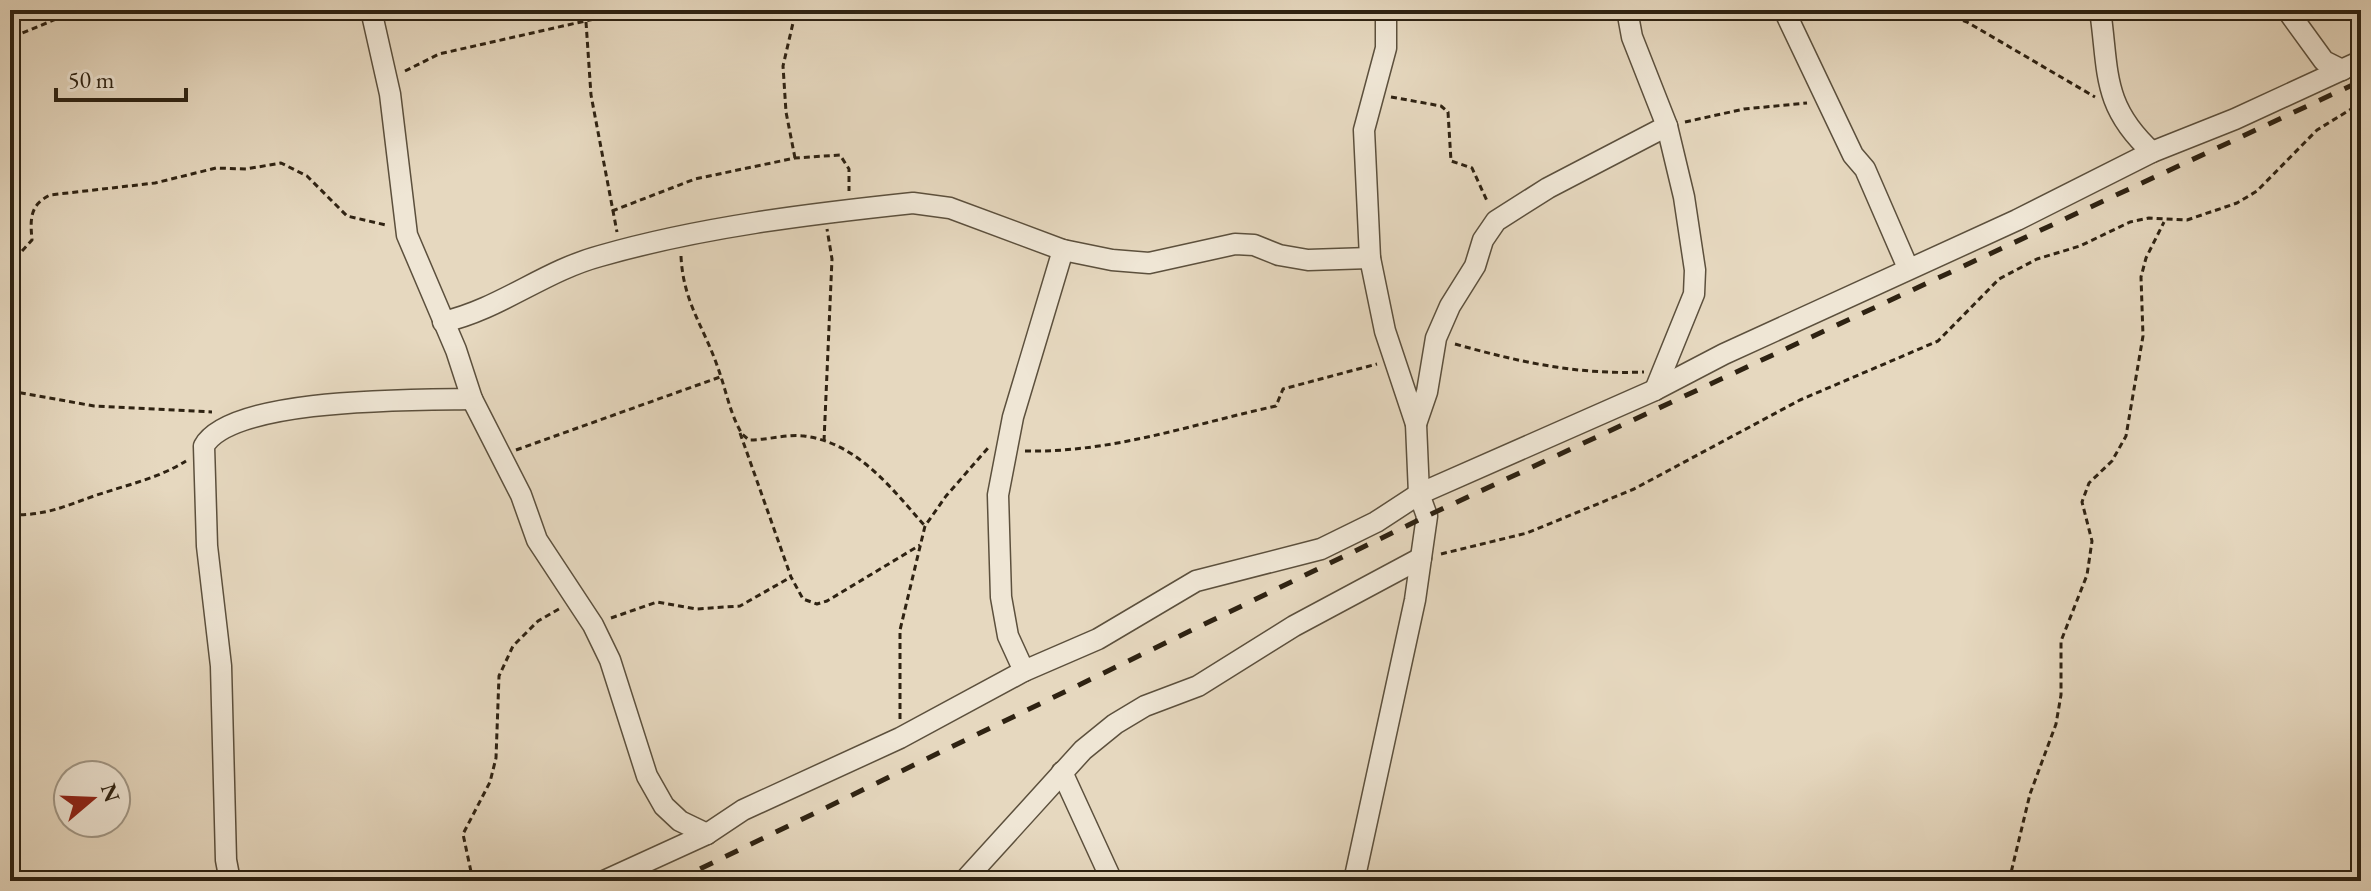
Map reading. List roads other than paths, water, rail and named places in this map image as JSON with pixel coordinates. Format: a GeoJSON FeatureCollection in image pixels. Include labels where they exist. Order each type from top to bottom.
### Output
{"type":"FeatureCollection","features":[{"type":"Feature","properties":{"kind":"street"},"geometry":{"type":"LineString","coordinates":[[371,10],[390,94],[407,235],[472,399],[502,455],[537,540],[593,625],[619,685],[633,742],[647,776],[664,806],[680,821],[707,834]]}},
{"type":"Feature","properties":{"kind":"street"},"geometry":{"type":"LineString","coordinates":[[1354,881],[1427,516],[1419,494],[1416,424],[1398,361],[1385,331],[1370,258],[1364,130],[1386,48],[1386,10]]}},
{"type":"Feature","properties":{"kind":"street"},"geometry":{"type":"LineString","coordinates":[[1627,10],[1632,37],[1667,126],[1690,228],[1695,270],[1694,294],[1658,380]]}},
{"type":"Feature","properties":{"kind":"street"},"geometry":{"type":"LineString","coordinates":[[1784,10],[1797,30],[1853,155],[1865,169],[1908,268]]}},
{"type":"Feature","properties":{"kind":"street"},"geometry":{"type":"LineString","coordinates":[[2100,10],[2109,89],[2134,135],[2152,152]]}},
{"type":"Feature","properties":{"kind":"street"},"geometry":{"type":"LineString","coordinates":[[2287,10],[2324,61],[2352,65]]}},
{"type":"Feature","properties":{"kind":"street"},"geometry":{"type":"LineString","coordinates":[[604,881],[707,834],[743,810],[900,738],[1024,671],[1098,639],[1196,581],[1321,549],[1376,522],[1419,494],[1658,380],[2017,220],[2152,152],[2352,65]]}},
{"type":"Feature","properties":{"kind":"street"},"geometry":{"type":"LineString","coordinates":[[1416,424],[1427,392],[1436,338],[1450,306],[1475,266],[1483,240],[1496,221],[1548,188],[1667,126]]}},
{"type":"Feature","properties":{"kind":"street"},"geometry":{"type":"LineString","coordinates":[[443,322],[491,307],[553,273],[680,236],[913,203],[950,208],[1063,250],[1149,263],[1235,244],[1254,245],[1279,255],[1308,260],[1370,258]]}},
{"type":"Feature","properties":{"kind":"street"},"geometry":{"type":"LineString","coordinates":[[1024,671],[1008,636],[1001,597],[998,447],[1063,250]]}},
{"type":"Feature","properties":{"kind":"street"},"geometry":{"type":"LineString","coordinates":[[230,881],[226,860],[221,666],[207,546],[203,451],[210,436],[222,426],[247,419],[377,401],[472,399]]}},
{"type":"Feature","properties":{"kind":"street"},"geometry":{"type":"LineString","coordinates":[[964,881],[1062,772],[1115,724],[1145,706],[1198,686],[1294,626],[1421,558]]}},
{"type":"Feature","properties":{"kind":"street"},"geometry":{"type":"LineString","coordinates":[[1062,772],[1112,881]]}},
{"type":"Feature","properties":{"kind":"railway"},"geometry":{"type":"LineString","coordinates":[[675,881],[1427,516],[2361,81]]}}]}
